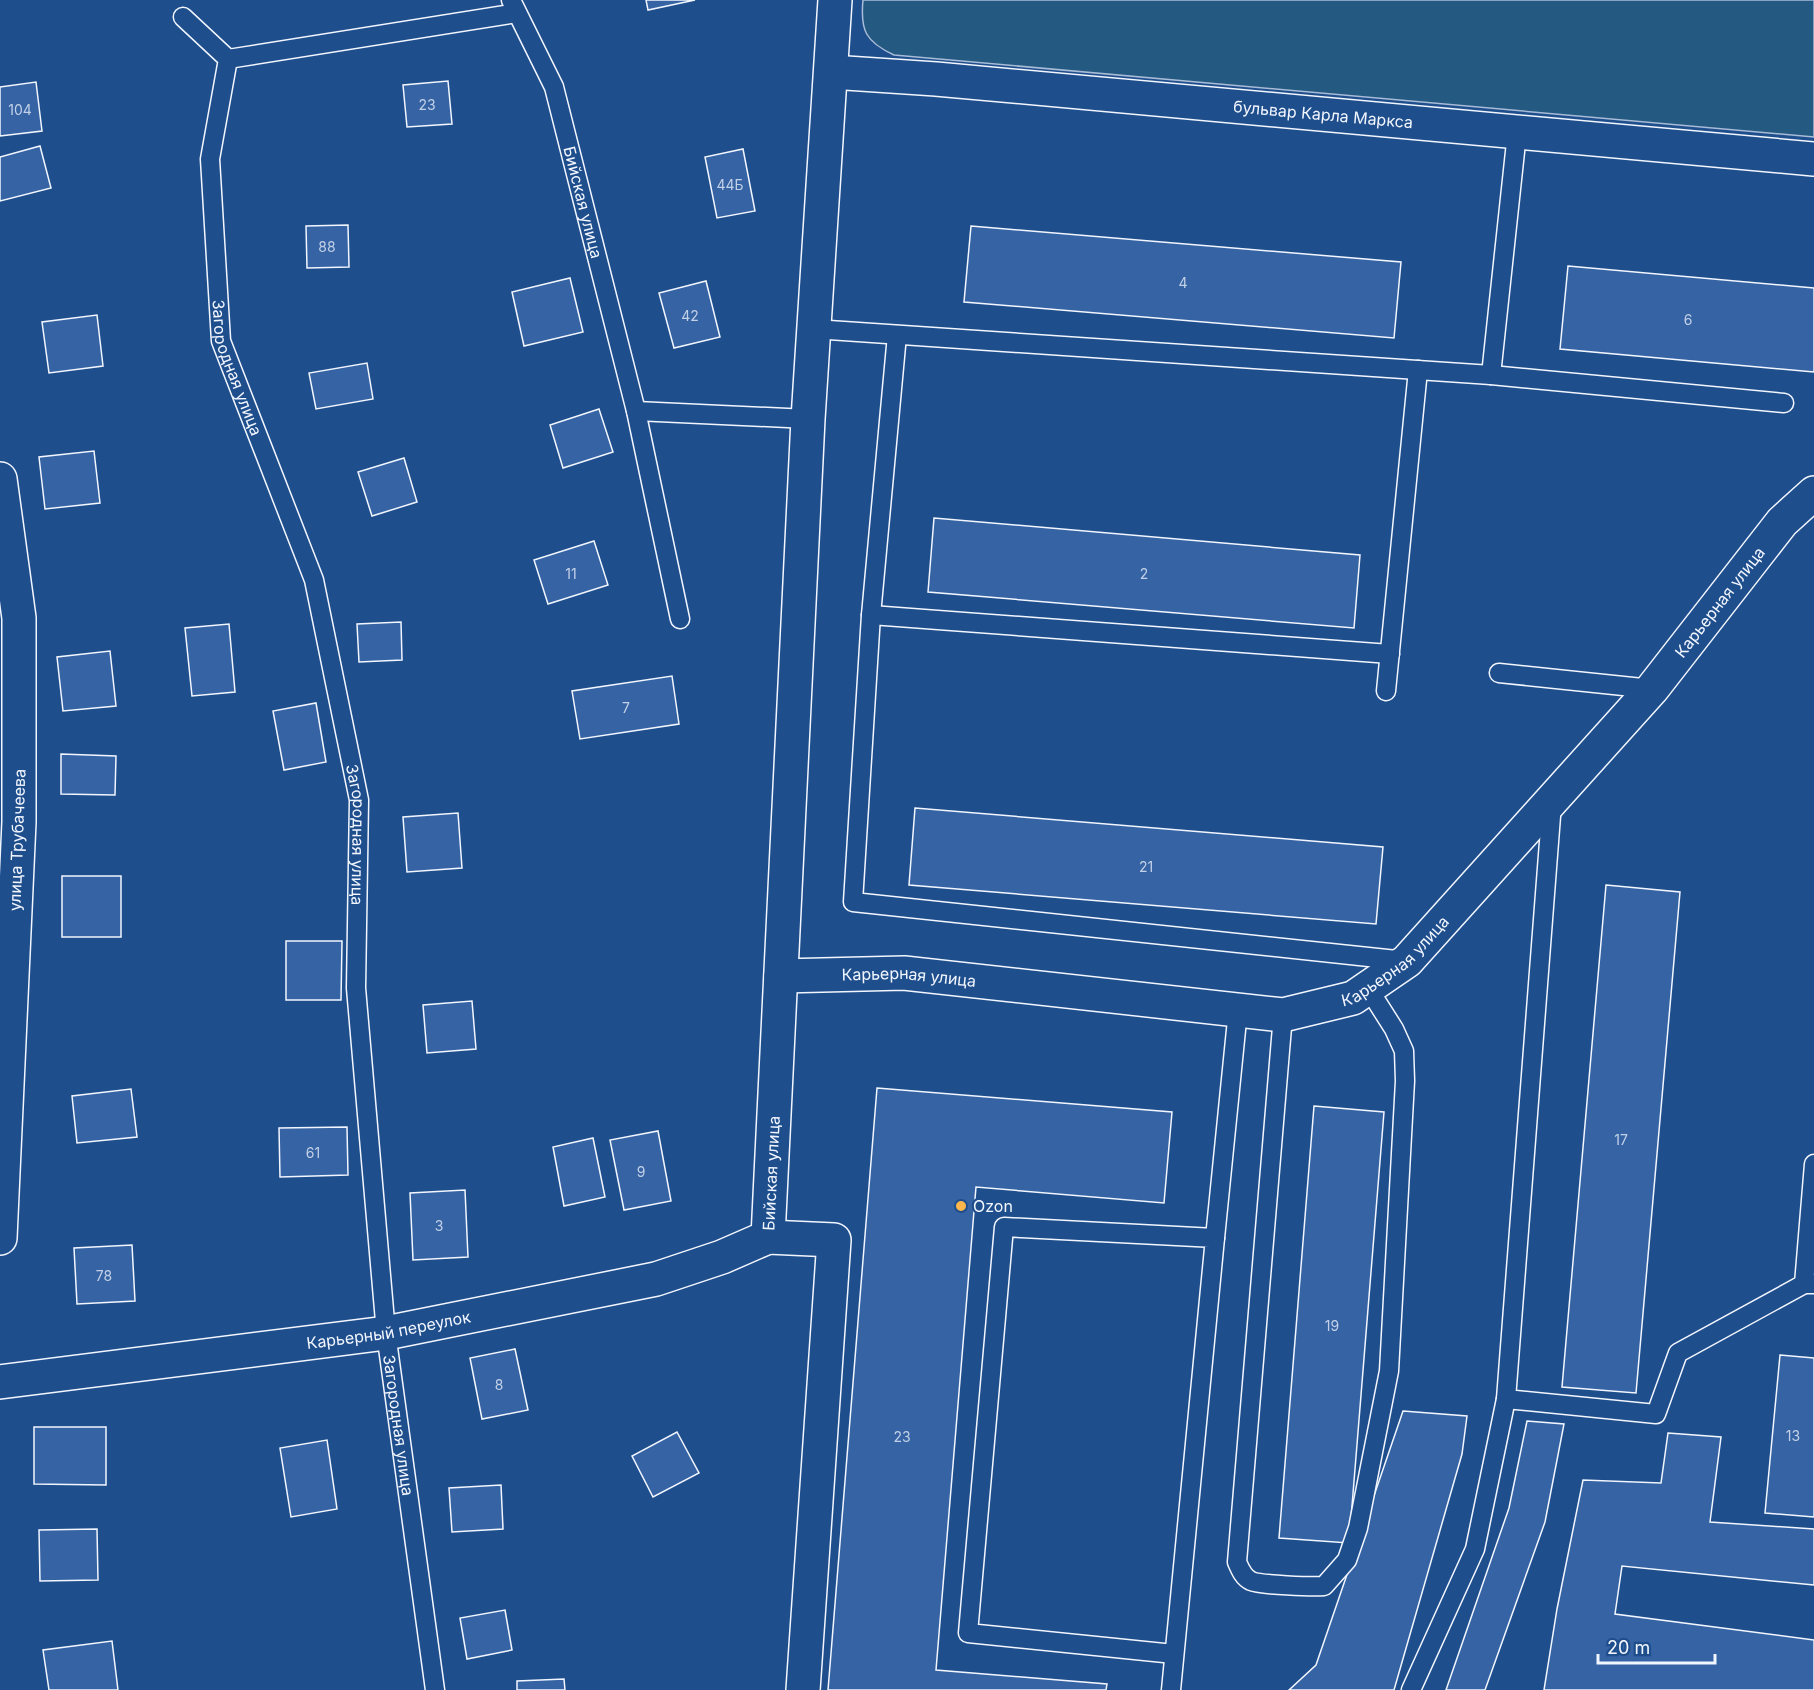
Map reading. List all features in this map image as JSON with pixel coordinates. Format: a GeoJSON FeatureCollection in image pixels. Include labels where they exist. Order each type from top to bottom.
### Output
{"type":"FeatureCollection","features":[{"type":"Feature","properties":{"kind":"street","name":"Бийская улица"},"geometry":{"type":"LineString","coordinates":[[803,1690],[834,1240],[768,1237],[808,419],[836,0]]}},
{"type":"Feature","properties":{"kind":"street","name":"бульвар Карла Маркса"},"geometry":{"type":"LineString","coordinates":[[831,72],[960,81],[1814,159]]}},
{"type":"Feature","properties":{"kind":"street","name":"улица Трубачеева"},"geometry":{"type":"LineString","coordinates":[[0,479],[19,618],[19,833],[0,1238]]}},
{"type":"Feature","properties":{"kind":"street","name":"Карьерная улица"},"geometry":{"type":"LineString","coordinates":[[781,976],[904,973],[1282,1015],[1353,998],[1407,961],[1652,690],[1782,522],[1814,493]]}},
{"type":"Feature","properties":{"kind":"street","name":"Карьерный переулок"},"geometry":{"type":"LineString","coordinates":[[0,1382],[386,1334],[656,1279],[722,1257],[768,1237]]}},
{"type":"Feature","properties":{"kind":"lane"},"geometry":{"type":"LineString","coordinates":[[183,17],[228,59],[514,7]]}},
{"type":"Feature","properties":{"kind":"lane","name":"Бийская улица"},"geometry":{"type":"LineString","coordinates":[[514,7],[554,87],[636,411],[680,620]]}},
{"type":"Feature","properties":{"kind":"lane","name":"Загородная улица"},"geometry":{"type":"LineString","coordinates":[[228,59],[210,159],[221,341],[314,580],[359,800],[356,988],[386,1334],[435,1690]]}},
{"type":"Feature","properties":{"kind":"lane"},"geometry":{"type":"LineString","coordinates":[[1491,375],[1516,133]]}},
{"type":"Feature","properties":{"kind":"lane"},"geometry":{"type":"LineString","coordinates":[[814,329],[1491,375],[1784,403]]}},
{"type":"Feature","properties":{"kind":"lane"},"geometry":{"type":"LineString","coordinates":[[897,335],[871,615],[853,902],[1407,961]]}},
{"type":"Feature","properties":{"kind":"lane"},"geometry":{"type":"LineString","coordinates":[[1386,692],[1418,370]]}},
{"type":"Feature","properties":{"kind":"lane"},"geometry":{"type":"LineString","coordinates":[[636,411],[808,419]]}},
{"type":"Feature","properties":{"kind":"lane"},"geometry":{"type":"LineString","coordinates":[[871,615],[1390,654]]}},
{"type":"Feature","properties":{"kind":"lane"},"geometry":{"type":"LineString","coordinates":[[1499,673],[1652,690]]}},
{"type":"Feature","properties":{"kind":"lane"},"geometry":{"type":"LineString","coordinates":[[1411,1690],[1475,1549],[1506,1399],[1552,801]]}},
{"type":"Feature","properties":{"kind":"lane"},"geometry":{"type":"LineString","coordinates":[[1282,1015],[1237,1562],[1242,1574],[1252,1582],[1313,1587],[1324,1586],[1347,1560],[1358,1528],[1389,1371],[1405,1081],[1404,1051],[1394,1029],[1368,988]]}},
{"type":"Feature","properties":{"kind":"lane"},"geometry":{"type":"LineString","coordinates":[[1171,1690],[1238,1010]]}},
{"type":"Feature","properties":{"kind":"lane"},"geometry":{"type":"LineString","coordinates":[[1506,1399],[1656,1414],[1678,1353],[1809,1284],[1814,1164]]}},
{"type":"Feature","properties":{"kind":"lane"},"geometry":{"type":"LineString","coordinates":[[1173,1654],[968,1633],[1004,1227],[1215,1238]]}},
{"type":"Feature","properties":{"kind":"shaded area"},"geometry":{"type":"Polygon","coordinates":[[[863,0],[1814,0],[1814,137],[894,55],[877,45],[867,34],[863,20],[863,0]]]}},
{"type":"Feature","properties":{"kind":"building"},"geometry":{"type":"Polygon","coordinates":[[[646,0],[695,0],[648,10],[646,0]]]}},
{"type":"Feature","properties":{"kind":"building"},"geometry":{"type":"Polygon","coordinates":[[[448,81],[452,124],[407,127],[403,85],[448,81]]]}},
{"type":"Feature","properties":{"kind":"building"},"geometry":{"type":"Polygon","coordinates":[[[36,82],[42,131],[0,136],[0,87],[36,82]]]}},
{"type":"Feature","properties":{"kind":"building"},"geometry":{"type":"Polygon","coordinates":[[[40,146],[51,188],[0,201],[0,157],[40,146]]]}},
{"type":"Feature","properties":{"kind":"building"},"geometry":{"type":"Polygon","coordinates":[[[743,149],[755,211],[717,218],[705,157],[743,149]]]}},
{"type":"Feature","properties":{"kind":"building"},"geometry":{"type":"Polygon","coordinates":[[[348,225],[349,267],[307,268],[306,226],[348,225]]]}},
{"type":"Feature","properties":{"kind":"building"},"geometry":{"type":"Polygon","coordinates":[[[971,226],[1401,262],[1394,338],[964,302],[971,226]]]}},
{"type":"Feature","properties":{"kind":"building"},"geometry":{"type":"Polygon","coordinates":[[[1568,266],[1814,288],[1814,372],[1560,349],[1568,266]]]}},
{"type":"Feature","properties":{"kind":"building"},"geometry":{"type":"Polygon","coordinates":[[[570,278],[583,332],[524,346],[512,292],[570,278]]]}},
{"type":"Feature","properties":{"kind":"building"},"geometry":{"type":"Polygon","coordinates":[[[706,281],[720,337],[674,348],[659,293],[706,281]]]}},
{"type":"Feature","properties":{"kind":"building"},"geometry":{"type":"Polygon","coordinates":[[[97,315],[103,366],[49,373],[42,322],[97,315]]]}},
{"type":"Feature","properties":{"kind":"building"},"geometry":{"type":"Polygon","coordinates":[[[367,363],[373,399],[316,409],[309,373],[367,363]]]}},
{"type":"Feature","properties":{"kind":"building"},"geometry":{"type":"Polygon","coordinates":[[[599,409],[613,452],[563,468],[550,425],[599,409]]]}},
{"type":"Feature","properties":{"kind":"building"},"geometry":{"type":"Polygon","coordinates":[[[94,451],[100,503],[45,509],[39,457],[94,451]]]}},
{"type":"Feature","properties":{"kind":"building"},"geometry":{"type":"Polygon","coordinates":[[[404,458],[417,502],[372,516],[358,472],[404,458]]]}},
{"type":"Feature","properties":{"kind":"building"},"geometry":{"type":"Polygon","coordinates":[[[934,518],[1360,555],[1354,628],[928,592],[934,518]]]}},
{"type":"Feature","properties":{"kind":"building"},"geometry":{"type":"Polygon","coordinates":[[[594,541],[608,585],[548,604],[534,560],[594,541]]]}},
{"type":"Feature","properties":{"kind":"building"},"geometry":{"type":"Polygon","coordinates":[[[401,622],[402,660],[359,662],[357,624],[401,622]]]}},
{"type":"Feature","properties":{"kind":"building"},"geometry":{"type":"Polygon","coordinates":[[[229,624],[235,692],[192,696],[185,628],[229,624]]]}},
{"type":"Feature","properties":{"kind":"building"},"geometry":{"type":"Polygon","coordinates":[[[110,651],[116,706],[63,711],[57,657],[110,651]]]}},
{"type":"Feature","properties":{"kind":"building"},"geometry":{"type":"Polygon","coordinates":[[[672,676],[679,724],[580,739],[572,691],[672,676]]]}},
{"type":"Feature","properties":{"kind":"building"},"geometry":{"type":"Polygon","coordinates":[[[316,703],[326,762],[284,770],[273,711],[316,703]]]}},
{"type":"Feature","properties":{"kind":"building"},"geometry":{"type":"Polygon","coordinates":[[[61,754],[116,756],[115,795],[61,794],[61,754]]]}},
{"type":"Feature","properties":{"kind":"building"},"geometry":{"type":"Polygon","coordinates":[[[915,808],[1383,847],[1376,924],[909,885],[915,808]]]}},
{"type":"Feature","properties":{"kind":"building"},"geometry":{"type":"Polygon","coordinates":[[[458,813],[462,868],[407,872],[403,817],[458,813]]]}},
{"type":"Feature","properties":{"kind":"building"},"geometry":{"type":"Polygon","coordinates":[[[62,876],[121,876],[121,937],[62,937],[62,876]]]}},
{"type":"Feature","properties":{"kind":"building"},"geometry":{"type":"Polygon","coordinates":[[[1606,885],[1680,892],[1636,1393],[1562,1387],[1606,885]]]}},
{"type":"Feature","properties":{"kind":"building"},"geometry":{"type":"Polygon","coordinates":[[[286,941],[342,941],[341,1000],[286,1000],[286,941]]]}},
{"type":"Feature","properties":{"kind":"building"},"geometry":{"type":"Polygon","coordinates":[[[472,1001],[476,1049],[427,1053],[423,1005],[472,1001]]]}},
{"type":"Feature","properties":{"kind":"building"},"geometry":{"type":"Polygon","coordinates":[[[877,1088],[1172,1112],[1164,1203],[976,1187],[936,1670],[1107,1684],[1106,1690],[828,1690],[877,1088]]]}},
{"type":"Feature","properties":{"kind":"building"},"geometry":{"type":"Polygon","coordinates":[[[131,1089],[137,1137],[77,1143],[72,1096],[131,1089]]]}},
{"type":"Feature","properties":{"kind":"building"},"geometry":{"type":"Polygon","coordinates":[[[1314,1106],[1384,1112],[1349,1543],[1279,1538],[1314,1106]]]}},
{"type":"Feature","properties":{"kind":"building"},"geometry":{"type":"Polygon","coordinates":[[[347,1127],[348,1175],[280,1177],[279,1128],[347,1127]]]}},
{"type":"Feature","properties":{"kind":"building"},"geometry":{"type":"Polygon","coordinates":[[[658,1131],[671,1201],[624,1210],[610,1140],[658,1131]]]}},
{"type":"Feature","properties":{"kind":"building"},"geometry":{"type":"Polygon","coordinates":[[[593,1138],[605,1197],[564,1206],[553,1147],[593,1138]]]}},
{"type":"Feature","properties":{"kind":"building"},"geometry":{"type":"Polygon","coordinates":[[[465,1190],[468,1257],[413,1260],[410,1193],[465,1190]]]}},
{"type":"Feature","properties":{"kind":"building"},"geometry":{"type":"Polygon","coordinates":[[[132,1245],[135,1301],[77,1304],[74,1248],[132,1245]]]}},
{"type":"Feature","properties":{"kind":"building"},"geometry":{"type":"Polygon","coordinates":[[[515,1349],[528,1410],[482,1419],[470,1358],[515,1349]]]}},
{"type":"Feature","properties":{"kind":"building"},"geometry":{"type":"Polygon","coordinates":[[[1780,1355],[1814,1358],[1814,1517],[1765,1513],[1780,1355]]]}},
{"type":"Feature","properties":{"kind":"building"},"geometry":{"type":"Polygon","coordinates":[[[1403,1411],[1467,1416],[1462,1454],[1394,1690],[1289,1690],[1316,1665],[1403,1411]]]}},
{"type":"Feature","properties":{"kind":"building"},"geometry":{"type":"Polygon","coordinates":[[[1527,1421],[1564,1424],[1545,1522],[1485,1690],[1446,1690],[1509,1508],[1527,1421]]]}},
{"type":"Feature","properties":{"kind":"building"},"geometry":{"type":"Polygon","coordinates":[[[34,1427],[106,1427],[106,1485],[34,1484],[34,1427]]]}},
{"type":"Feature","properties":{"kind":"building"},"geometry":{"type":"Polygon","coordinates":[[[677,1432],[699,1473],[653,1497],[632,1456],[677,1432]]]}},
{"type":"Feature","properties":{"kind":"building"},"geometry":{"type":"Polygon","coordinates":[[[1668,1433],[1721,1437],[1710,1522],[1814,1529],[1814,1585],[1622,1566],[1615,1614],[1814,1640],[1814,1690],[1544,1690],[1557,1609],[1583,1480],[1661,1483],[1668,1433]]]}},
{"type":"Feature","properties":{"kind":"building"},"geometry":{"type":"Polygon","coordinates":[[[327,1440],[337,1509],[291,1517],[280,1448],[327,1440]]]}},
{"type":"Feature","properties":{"kind":"building"},"geometry":{"type":"Polygon","coordinates":[[[501,1485],[503,1529],[452,1532],[449,1488],[501,1485]]]}},
{"type":"Feature","properties":{"kind":"building"},"geometry":{"type":"Polygon","coordinates":[[[97,1529],[98,1580],[40,1581],[39,1530],[97,1529]]]}},
{"type":"Feature","properties":{"kind":"building"},"geometry":{"type":"Polygon","coordinates":[[[505,1610],[512,1650],[467,1659],[460,1618],[505,1610]]]}},
{"type":"Feature","properties":{"kind":"building"},"geometry":{"type":"Polygon","coordinates":[[[112,1641],[118,1690],[49,1690],[43,1650],[112,1641]]]}},
{"type":"Feature","properties":{"kind":"building"},"geometry":{"type":"Polygon","coordinates":[[[564,1679],[565,1690],[517,1690],[517,1681],[564,1679]]]}},
{"type":"Feature","properties":{"kind":"place","name":"Ozon"},"geometry":{"type":"Point","coordinates":[961,1206]}}]}
